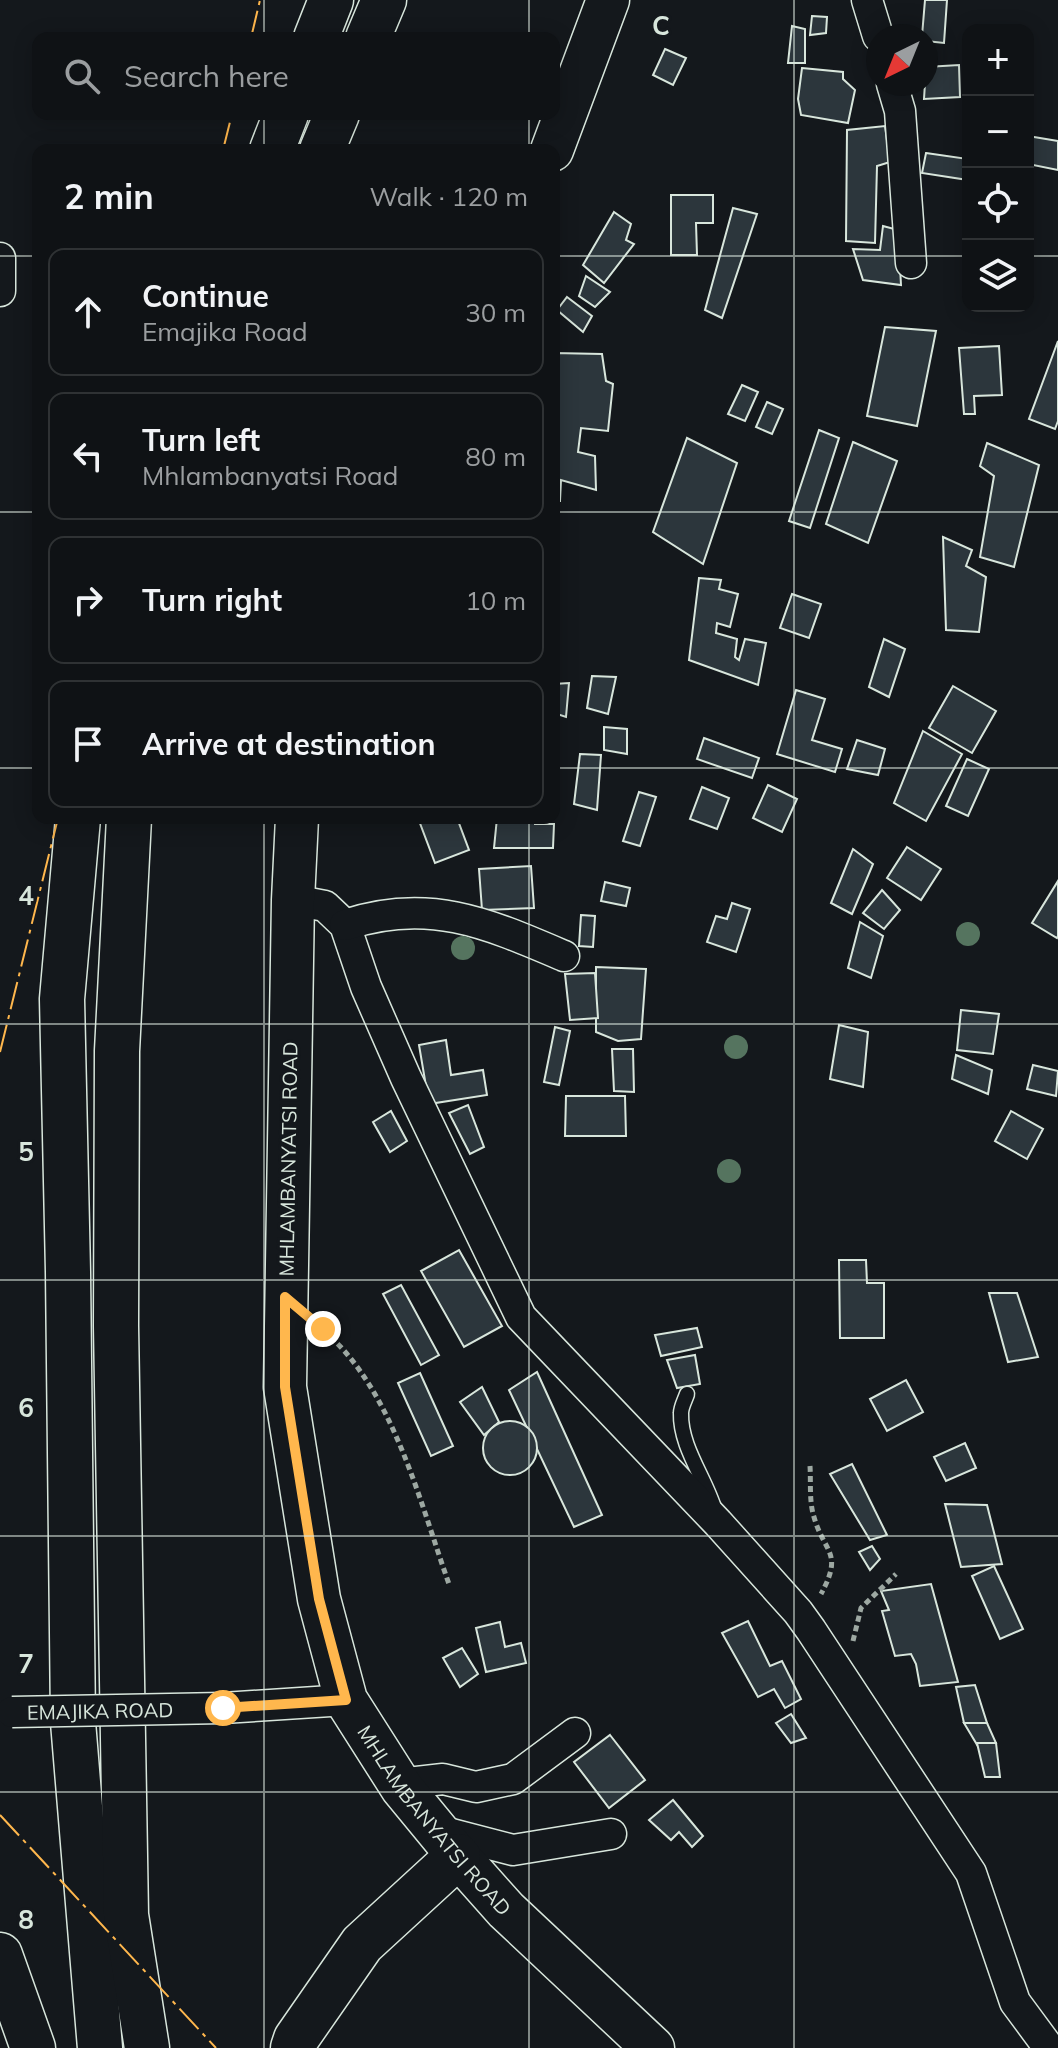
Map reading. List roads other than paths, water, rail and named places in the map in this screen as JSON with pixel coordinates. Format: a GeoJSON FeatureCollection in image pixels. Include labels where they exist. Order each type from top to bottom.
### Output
{"type":"FeatureCollection","features":[{"type":"Feature","properties":{"kind":"highway"},"geometry":{"type":"LineString","coordinates":[[318,32],[331,0]]}},
{"type":"Feature","properties":{"kind":"highway"},"geometry":{"type":"LineString","coordinates":[[371,32],[384,0]]}},
{"type":"Feature","properties":{"kind":"highway"},"geometry":{"type":"LineString","coordinates":[[274,144],[284,120]]}},
{"type":"Feature","properties":{"kind":"highway"},"geometry":{"type":"LineString","coordinates":[[324,144],[334,120]]}},
{"type":"Feature","properties":{"kind":"highway"},"geometry":{"type":"LineString","coordinates":[[77,824],[62,999],[73,1722],[100,2048]]}},
{"type":"Feature","properties":{"kind":"highway"},"geometry":{"type":"LineString","coordinates":[[129,824],[117,1051],[116,1326],[126,1915],[147,2048]]}},
{"type":"Feature","properties":{"kind":"highway"},"geometry":{"type":"LineString","coordinates":[[293,2048],[296,2039],[362,1944],[447,1843]]}},
{"type":"Feature","properties":{"kind":"highway"},"geometry":{"type":"LineString","coordinates":[[0,1955],[33,2048]]}},
{"type":"Feature","properties":{"kind":"main road"},"geometry":{"type":"LineString","coordinates":[[554,144],[608,0]]}},
{"type":"Feature","properties":{"kind":"main road","name":"MHLAMBANYATSI ROAD"},"geometry":{"type":"LineString","coordinates":[[297,824],[285,1387],[319,1599],[346,1700],[399,1784],[506,1910],[653,2048]]}},
{"type":"Feature","properties":{"kind":"street"},"geometry":{"type":"LineString","coordinates":[[867,0],[874,24]]}},
{"type":"Feature","properties":{"kind":"street"},"geometry":{"type":"LineString","coordinates":[[896,96],[900,111],[911,263]]}},
{"type":"Feature","properties":{"kind":"street"},"geometry":{"type":"LineString","coordinates":[[0,258],[0,291]]}},
{"type":"Feature","properties":{"kind":"street"},"geometry":{"type":"LineString","coordinates":[[293,900],[325,906],[345,925],[366,987],[406,1078],[521,1317],[718,1523],[798,1612],[971,1873],[1015,2002],[1049,2048]]}},
{"type":"Feature","properties":{"kind":"street"},"geometry":{"type":"LineString","coordinates":[[345,925],[383,915],[433,912],[485,925],[564,956]]}},
{"type":"Feature","properties":{"kind":"street","name":"EMAJIKA ROAD"},"geometry":{"type":"LineString","coordinates":[[6,1715],[223,1708],[346,1700]]}},
{"type":"Feature","properties":{"kind":"street"},"geometry":{"type":"LineString","coordinates":[[399,1784],[443,1779],[476,1787],[513,1779],[575,1733]]}},
{"type":"Feature","properties":{"kind":"street"},"geometry":{"type":"LineString","coordinates":[[447,1843],[513,1850],[611,1834]]}},
{"type":"Feature","properties":{"kind":"lane"},"geometry":{"type":"LineString","coordinates":[[687,1394],[681,1412],[687,1446],[709,1490],[718,1523]]}}]}
